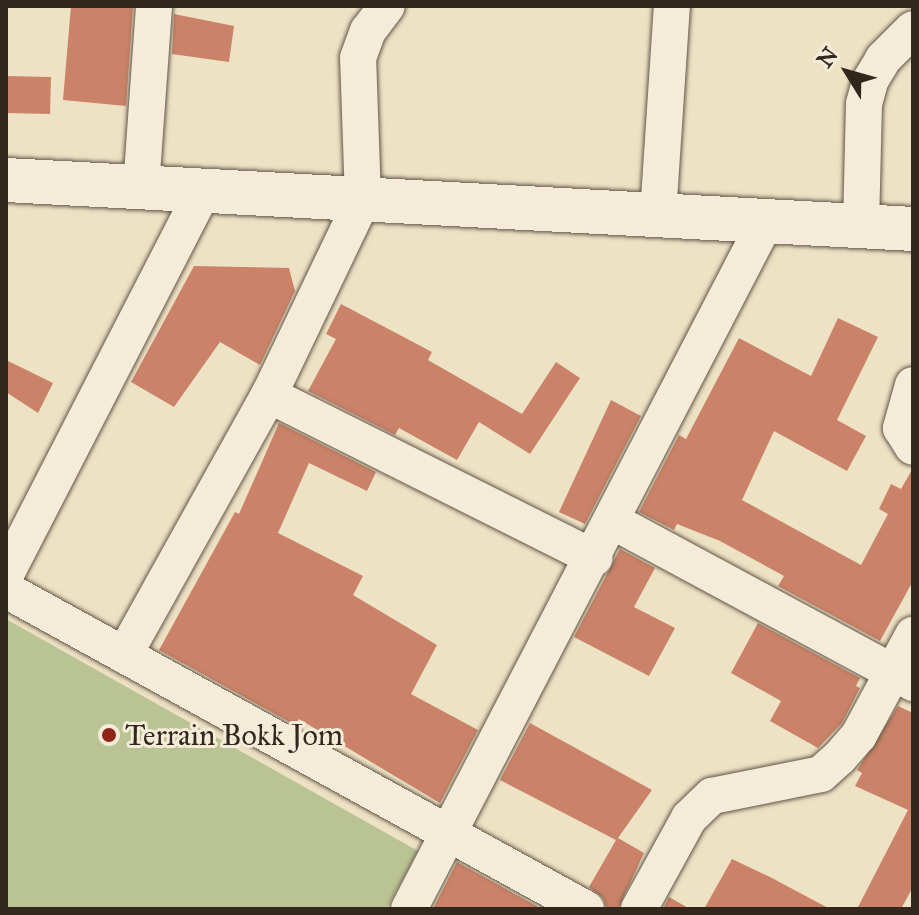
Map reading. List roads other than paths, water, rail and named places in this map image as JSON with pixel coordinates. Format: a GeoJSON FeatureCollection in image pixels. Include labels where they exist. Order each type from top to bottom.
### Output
{"type":"FeatureCollection","features":[{"type":"Feature","properties":{"kind":"main road"},"geometry":{"type":"LineString","coordinates":[[6,180],[913,229]]}},
{"type":"Feature","properties":{"kind":"street"},"geometry":{"type":"LineString","coordinates":[[141,188],[154,6]]}},
{"type":"Feature","properties":{"kind":"street"},"geometry":{"type":"LineString","coordinates":[[124,655],[269,395],[363,199],[358,58],[368,31],[387,6]]}},
{"type":"Feature","properties":{"kind":"street"},"geometry":{"type":"LineString","coordinates":[[658,215],[672,6]]}},
{"type":"Feature","properties":{"kind":"street"},"geometry":{"type":"LineString","coordinates":[[861,226],[864,104],[870,81],[883,59],[913,29]]}},
{"type":"Feature","properties":{"kind":"street"},"geometry":{"type":"LineString","coordinates":[[6,574],[203,191]]}},
{"type":"Feature","properties":{"kind":"street"},"geometry":{"type":"LineString","coordinates":[[409,909],[614,522],[766,221]]}},
{"type":"Feature","properties":{"kind":"street"},"geometry":{"type":"LineString","coordinates":[[913,385],[901,428],[913,447]]}},
{"type":"Feature","properties":{"kind":"street"},"geometry":{"type":"LineString","coordinates":[[269,395],[595,558]]}},
{"type":"Feature","properties":{"kind":"street"},"geometry":{"type":"LineString","coordinates":[[614,522],[904,678]]}},
{"type":"Feature","properties":{"kind":"street"},"geometry":{"type":"LineString","coordinates":[[6,590],[586,909]]}},
{"type":"Feature","properties":{"kind":"street"},"geometry":{"type":"LineString","coordinates":[[639,909],[689,818],[712,796],[821,774],[859,735],[904,678],[913,635]]}},
{"type":"Feature","properties":{"kind":"place","name":"Terrain Bokk Jom"},"geometry":{"type":"Point","coordinates":[109,735]}}]}
